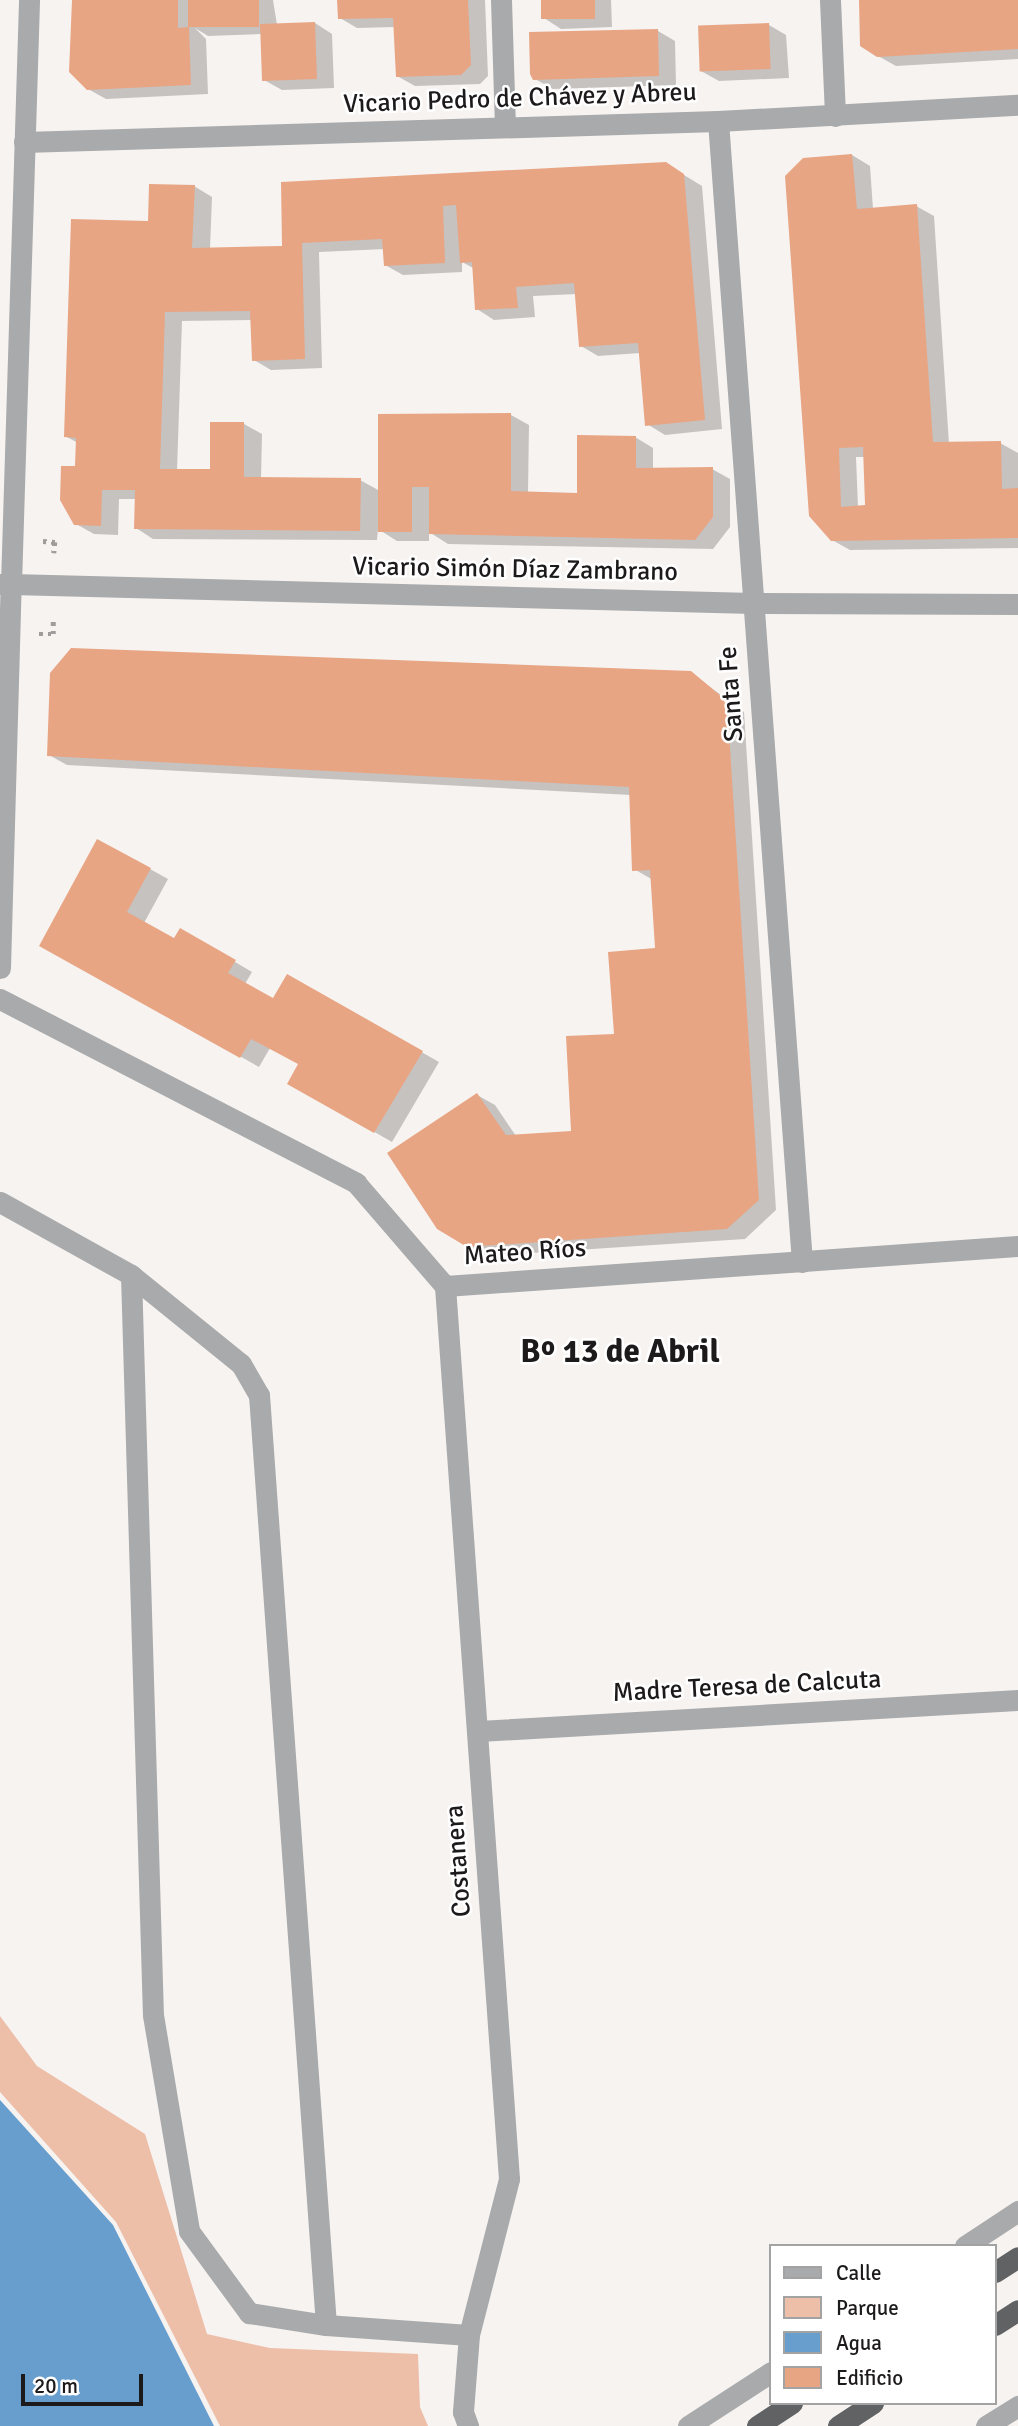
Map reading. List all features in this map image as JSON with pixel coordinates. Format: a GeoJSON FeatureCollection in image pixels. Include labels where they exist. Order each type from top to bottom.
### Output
{"type":"FeatureCollection","features":[{"type":"Feature","properties":{"kind":"highway"},"geometry":{"type":"LineString","coordinates":[[997,2271],[1018,2257]]}},
{"type":"Feature","properties":{"kind":"highway"},"geometry":{"type":"LineString","coordinates":[[997,2324],[1018,2310]]}},
{"type":"Feature","properties":{"kind":"highway"},"geometry":{"type":"LineString","coordinates":[[757,2426],[789,2405]]}},
{"type":"Feature","properties":{"kind":"highway"},"geometry":{"type":"LineString","coordinates":[[838,2426],[870,2405]]}},
{"type":"Feature","properties":{"kind":"street"},"geometry":{"type":"LineString","coordinates":[[0,968],[6,584],[29,0]]}},
{"type":"Feature","properties":{"kind":"street"},"geometry":{"type":"LineString","coordinates":[[501,0],[505,127]]}},
{"type":"Feature","properties":{"kind":"street"},"geometry":{"type":"LineString","coordinates":[[830,0],[835,116]]}},
{"type":"Feature","properties":{"kind":"street","name":"Vicario Pedro de Chávez y Abreu"},"geometry":{"type":"LineString","coordinates":[[24,142],[718,121],[1018,105]]}},
{"type":"Feature","properties":{"kind":"street","name":"Santa Fe"},"geometry":{"type":"LineString","coordinates":[[718,121],[802,1262]]}},
{"type":"Feature","properties":{"kind":"street","name":"Vicario Simón Díaz Zambrano"},"geometry":{"type":"LineString","coordinates":[[6,584],[753,603],[1018,604]]}},
{"type":"Feature","properties":{"kind":"street","name":"Mateo Ríos"},"geometry":{"type":"LineString","coordinates":[[0,999],[356,1184],[445,1286],[1018,1246]]}},
{"type":"Feature","properties":{"kind":"street"},"geometry":{"type":"LineString","coordinates":[[0,1202],[131,1275],[241,1364],[259,1395],[326,2325]]}},
{"type":"Feature","properties":{"kind":"street"},"geometry":{"type":"LineString","coordinates":[[131,1275],[153,2015],[189,2231],[249,2313],[326,2325],[468,2335]]}},
{"type":"Feature","properties":{"kind":"street","name":"Costanera"},"geometry":{"type":"LineString","coordinates":[[445,1286],[509,2179],[468,2335],[463,2412],[468,2426]]}},
{"type":"Feature","properties":{"kind":"street","name":"Madre Teresa de Calcuta"},"geometry":{"type":"LineString","coordinates":[[478,1731],[1018,1700]]}},
{"type":"Feature","properties":{"kind":"street"},"geometry":{"type":"LineString","coordinates":[[968,2244],[1018,2211]]}},
{"type":"Feature","properties":{"kind":"street"},"geometry":{"type":"LineString","coordinates":[[688,2426],[769,2373]]}},
{"type":"Feature","properties":{"kind":"street"},"geometry":{"type":"LineString","coordinates":[[986,2426],[1018,2406]]}},
{"type":"Feature","properties":{"kind":"green space"},"geometry":{"type":"Polygon","coordinates":[[[0,2016],[37,2066],[145,2134],[207,2334],[270,2348],[418,2354],[420,2407],[428,2426],[220,2426],[116,2222],[0,2092],[0,2016]]]}},
{"type":"Feature","properties":{"kind":"water"},"geometry":{"type":"Polygon","coordinates":[[[0,2100],[113,2225],[214,2426],[0,2426],[0,2100]]]}},
{"type":"Feature","properties":{"kind":"building"},"geometry":{"type":"Polygon","coordinates":[[[72,0],[178,0],[178,28],[189,27],[191,85],[87,90],[69,72],[72,0]]]}},
{"type":"Feature","properties":{"kind":"building"},"geometry":{"type":"Polygon","coordinates":[[[188,0],[259,0],[259,27],[188,27],[188,0]]]}},
{"type":"Feature","properties":{"kind":"building"},"geometry":{"type":"Polygon","coordinates":[[[337,0],[468,0],[471,65],[461,75],[396,77],[393,18],[338,19],[337,0]]]}},
{"type":"Feature","properties":{"kind":"building"},"geometry":{"type":"Polygon","coordinates":[[[541,0],[595,0],[595,19],[541,19],[541,0]]]}},
{"type":"Feature","properties":{"kind":"building"},"geometry":{"type":"Polygon","coordinates":[[[859,0],[1018,0],[1018,49],[877,57],[860,46],[859,0]]]}},
{"type":"Feature","properties":{"kind":"building"},"geometry":{"type":"Polygon","coordinates":[[[315,22],[317,79],[262,81],[260,24],[315,22]]]}},
{"type":"Feature","properties":{"kind":"building"},"geometry":{"type":"Polygon","coordinates":[[[769,23],[771,69],[700,71],[698,25],[769,23]]]}},
{"type":"Feature","properties":{"kind":"building"},"geometry":{"type":"Polygon","coordinates":[[[658,29],[659,76],[533,80],[530,74],[529,32],[658,29]]]}},
{"type":"Feature","properties":{"kind":"building"},"geometry":{"type":"Polygon","coordinates":[[[852,154],[857,209],[917,204],[933,442],[1001,441],[1002,489],[1018,488],[1018,538],[831,541],[809,516],[785,176],[803,158],[852,154]],[[863,447],[839,448],[841,507],[865,505],[863,447]]]}},
{"type":"Feature","properties":{"kind":"building"},"geometry":{"type":"Polygon","coordinates":[[[666,162],[684,174],[705,420],[645,426],[638,343],[579,347],[574,283],[516,287],[518,308],[475,310],[472,262],[460,263],[456,205],[443,206],[445,263],[384,266],[382,239],[302,243],[305,359],[252,361],[250,311],[165,312],[160,469],[210,469],[210,422],[244,422],[244,477],[361,478],[360,531],[134,529],[135,490],[102,490],[101,526],[74,525],[60,500],[61,466],[75,466],[76,438],[64,437],[71,219],[148,221],[149,184],[195,185],[192,248],[282,246],[281,182],[666,162]]]}},
{"type":"Feature","properties":{"kind":"building"},"geometry":{"type":"Polygon","coordinates":[[[511,413],[511,491],[577,493],[577,435],[636,436],[636,468],[713,467],[713,517],[695,540],[429,534],[429,487],[412,487],[412,532],[378,532],[378,414],[511,413]]]}},
{"type":"Feature","properties":{"kind":"building"},"geometry":{"type":"Polygon","coordinates":[[[71,648],[691,671],[727,701],[759,1200],[727,1229],[467,1247],[437,1229],[387,1153],[477,1093],[506,1135],[571,1131],[566,1036],[614,1034],[608,952],[655,948],[650,870],[632,871],[629,787],[47,756],[50,673],[71,648]]]}},
{"type":"Feature","properties":{"kind":"building"},"geometry":{"type":"Polygon","coordinates":[[[97,839],[151,868],[127,912],[174,938],[180,928],[236,960],[228,973],[273,998],[287,974],[423,1051],[374,1133],[287,1084],[298,1064],[251,1039],[240,1058],[39,946],[97,839]]]}},
{"type":"Feature","properties":{"kind":"district","name":"Bº 13 de Abril"},"geometry":{"type":"Point","coordinates":[620,1352]}}]}
